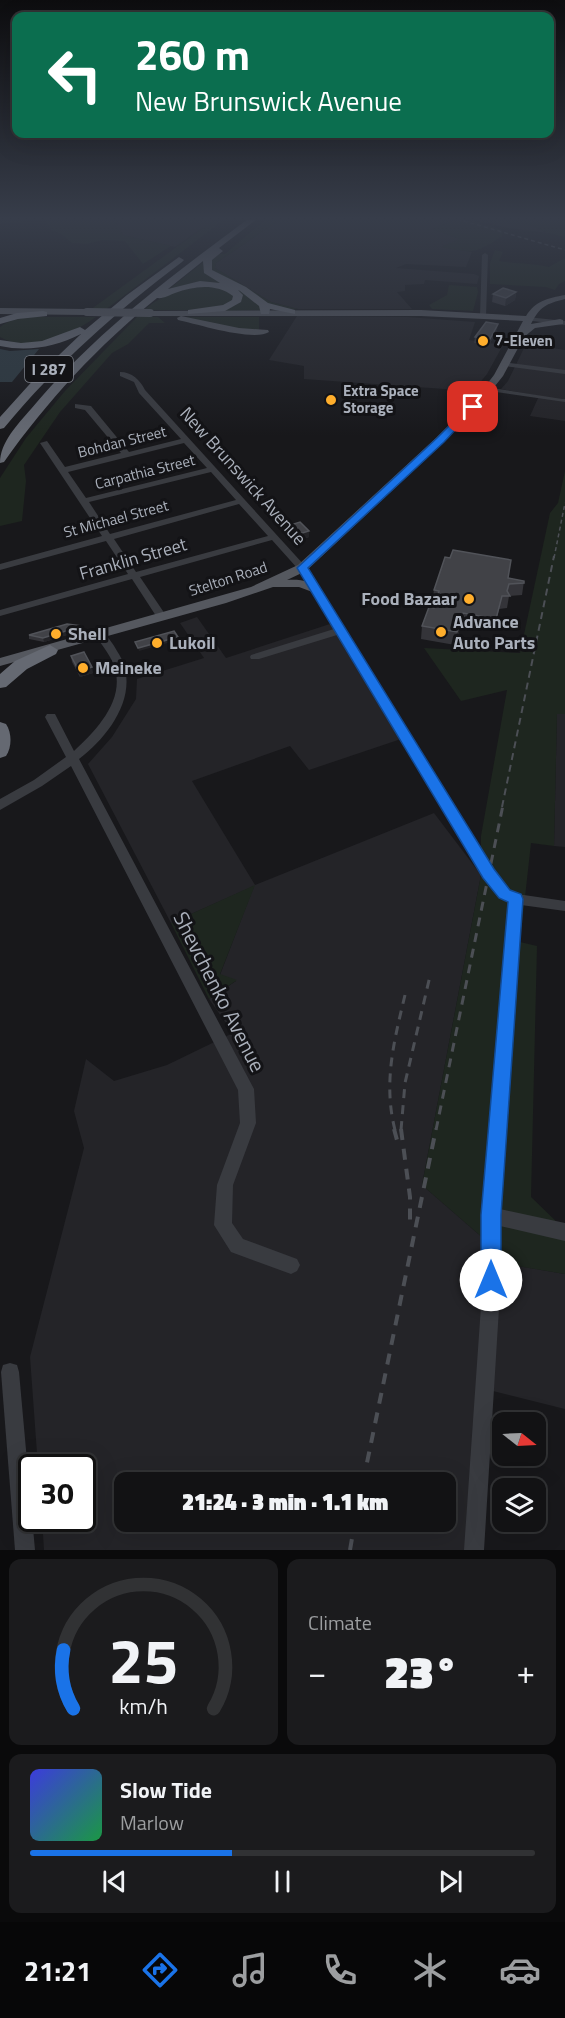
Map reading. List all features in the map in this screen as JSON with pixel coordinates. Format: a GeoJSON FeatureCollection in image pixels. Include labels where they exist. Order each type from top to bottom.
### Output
{"type":"FeatureCollection","features":[{"type":"Feature","properties":{"kind":"highway","name":"I 287"},"geometry":{"type":"LineString","coordinates":[[0,425],[52,366],[103,318],[138,291]]}},
{"type":"Feature","properties":{"kind":"highway","name":"I 287"},"geometry":{"type":"LineString","coordinates":[[0,459],[60,381],[126,316],[159,291]]}},
{"type":"Feature","properties":{"kind":"highway"},"geometry":{"type":"LineString","coordinates":[[126,316],[162,295],[173,291]]}},
{"type":"Feature","properties":{"kind":"highway"},"geometry":{"type":"LineString","coordinates":[[192,312],[231,306],[238,300],[238,295],[232,291]]}},
{"type":"Feature","properties":{"kind":"highway"},"geometry":{"type":"LineString","coordinates":[[246,291],[265,309],[291,312]]}},
{"type":"Feature","properties":{"kind":"highway"},"geometry":{"type":"LineString","coordinates":[[0,321],[17,316],[43,314]]}},
{"type":"Feature","properties":{"kind":"highway"},"geometry":{"type":"LineString","coordinates":[[0,343],[25,346],[51,342],[103,318]]}},
{"type":"Feature","properties":{"kind":"highway"},"geometry":{"type":"LineString","coordinates":[[0,683],[21,665],[50,650]]}},
{"type":"Feature","properties":{"kind":"highway"},"geometry":{"type":"LineString","coordinates":[[0,728],[0,752]]}},
{"type":"Feature","properties":{"kind":"main road"},"geometry":{"type":"LineString","coordinates":[[494,317],[511,315],[565,297]]}},
{"type":"Feature","properties":{"kind":"main road","name":"Stelton Road"},"geometry":{"type":"LineString","coordinates":[[0,663],[222,600],[268,585],[302,568],[440,440],[489,389],[535,308]]}},
{"type":"Feature","properties":{"kind":"main road"},"geometry":{"type":"LineString","coordinates":[[152,314],[265,309]]}},
{"type":"Feature","properties":{"kind":"main road"},"geometry":{"type":"LineString","coordinates":[[0,312],[344,313]]}},
{"type":"Feature","properties":{"kind":"main road"},"geometry":{"type":"LineString","coordinates":[[0,312],[87,313]]}},
{"type":"Feature","properties":{"kind":"main road"},"geometry":{"type":"LineString","coordinates":[[291,312],[527,319]]}},
{"type":"Feature","properties":{"kind":"main road"},"geometry":{"type":"LineString","coordinates":[[152,314],[239,331],[265,332]]}},
{"type":"Feature","properties":{"kind":"main road"},"geometry":{"type":"LineString","coordinates":[[519,336],[533,326],[563,322]]}},
{"type":"Feature","properties":{"kind":"main road"},"geometry":{"type":"LineString","coordinates":[[268,585],[300,584],[315,589]]}},
{"type":"Feature","properties":{"kind":"street"},"geometry":{"type":"LineString","coordinates":[[483,316],[484,291]]}},
{"type":"Feature","properties":{"kind":"street"},"geometry":{"type":"LineString","coordinates":[[527,319],[563,322]]}},
{"type":"Feature","properties":{"kind":"street"},"geometry":{"type":"LineString","coordinates":[[505,364],[565,372]]}},
{"type":"Feature","properties":{"kind":"street","name":"New Brunswick Avenue"},"geometry":{"type":"LineString","coordinates":[[123,374],[137,381],[142,391],[302,568],[489,874],[505,894],[515,899]]}},
{"type":"Feature","properties":{"kind":"street"},"geometry":{"type":"LineString","coordinates":[[489,389],[562,401]]}},
{"type":"Feature","properties":{"kind":"street"},"geometry":{"type":"LineString","coordinates":[[78,406],[88,408],[127,455]]}},
{"type":"Feature","properties":{"kind":"street","name":"Bohdan Street"},"geometry":{"type":"LineString","coordinates":[[64,470],[186,440]]}},
{"type":"Feature","properties":{"kind":"street"},"geometry":{"type":"LineString","coordinates":[[44,443],[162,617]]}},
{"type":"Feature","properties":{"kind":"street","name":"Carpathia Street"},"geometry":{"type":"LineString","coordinates":[[84,501],[212,469]]}},
{"type":"Feature","properties":{"kind":"street","name":"St Michael Street"},"geometry":{"type":"LineString","coordinates":[[0,567],[241,501]]}},
{"type":"Feature","properties":{"kind":"street","name":"Franklin Street"},"geometry":{"type":"LineString","coordinates":[[1,613],[273,537]]}},
{"type":"Feature","properties":{"kind":"street"},"geometry":{"type":"LineString","coordinates":[[255,657],[341,630]]}},
{"type":"Feature","properties":{"kind":"street"},"geometry":{"type":"LineString","coordinates":[[0,805],[47,777],[74,757],[105,726],[116,708],[122,674],[118,661],[99,634]]}},
{"type":"Feature","properties":{"kind":"street","name":"Shevchenko Avenue"},"geometry":{"type":"LineString","coordinates":[[51,717],[246,1089],[248,1123],[225,1185],[223,1225],[237,1246],[291,1265]]}},
{"type":"Feature","properties":{"kind":"street"},"geometry":{"type":"LineString","coordinates":[[474,1550],[491,1292],[491,1215],[515,899],[565,906]]}},
{"type":"Feature","properties":{"kind":"street"},"geometry":{"type":"LineString","coordinates":[[491,1215],[565,1232]]}},
{"type":"Feature","properties":{"kind":"street"},"geometry":{"type":"LineString","coordinates":[[10,1372],[25,1550]]}},
{"type":"Feature","properties":{"kind":"shaded area"},"geometry":{"type":"Polygon","coordinates":[[[116,291],[130,291],[105,310],[90,310],[116,291]]]}},
{"type":"Feature","properties":{"kind":"shaded area"},"geometry":{"type":"Polygon","coordinates":[[[177,291],[227,291],[236,296],[231,304],[194,310],[144,310],[177,291]]]}},
{"type":"Feature","properties":{"kind":"shaded area"},"geometry":{"type":"Polygon","coordinates":[[[231,291],[241,291],[262,305],[263,310],[222,311],[236,305],[241,299],[231,291]]]}},
{"type":"Feature","properties":{"kind":"shaded area"},"geometry":{"type":"Polygon","coordinates":[[[245,291],[253,291],[271,302],[298,309],[281,310],[245,291]]]}},
{"type":"Feature","properties":{"kind":"shaded area"},"geometry":{"type":"Polygon","coordinates":[[[253,291],[402,291],[397,292],[412,309],[298,309],[271,302],[253,291]]]}},
{"type":"Feature","properties":{"kind":"shaded area"},"geometry":{"type":"Polygon","coordinates":[[[448,291],[478,292],[473,311],[432,309],[429,305],[447,295],[448,291]]]}},
{"type":"Feature","properties":{"kind":"shaded area"},"geometry":{"type":"Polygon","coordinates":[[[138,316],[158,317],[165,323],[149,323],[128,344],[112,353],[60,412],[24,465],[26,481],[22,521],[0,526],[0,478],[26,438],[65,391],[138,316]]]}},
{"type":"Feature","properties":{"kind":"shaded area"},"geometry":{"type":"Polygon","coordinates":[[[297,316],[407,317],[475,322],[469,340],[503,345],[487,374],[473,391],[304,379],[304,366],[269,360],[297,316]]]}},
{"type":"Feature","properties":{"kind":"shaded area"},"geometry":{"type":"Polygon","coordinates":[[[96,317],[75,330],[37,343],[12,342],[0,337],[0,327],[4,324],[16,319],[96,317]]]}},
{"type":"Feature","properties":{"kind":"shaded area"},"geometry":{"type":"Polygon","coordinates":[[[182,317],[259,317],[259,330],[240,330],[182,317]]]}},
{"type":"Feature","properties":{"kind":"shaded area"},"geometry":{"type":"Polygon","coordinates":[[[526,344],[565,350],[565,421],[530,416],[539,396],[501,389],[508,381],[526,344]]]}},
{"type":"Feature","properties":{"kind":"shaded area"},"geometry":{"type":"Polygon","coordinates":[[[0,349],[10,351],[39,349],[12,382],[0,382],[0,349]]]}},
{"type":"Feature","properties":{"kind":"shaded area"},"geometry":{"type":"Polygon","coordinates":[[[565,471],[565,714],[557,714],[554,846],[531,843],[520,942],[537,946],[531,1197],[561,1226],[565,1227],[565,1274],[488,1261],[491,1245],[422,1185],[481,875],[481,836],[507,690],[461,701],[424,648],[520,653],[550,513],[558,503],[565,471]]]}},
{"type":"Feature","properties":{"kind":"shaded area"},"geometry":{"type":"Polygon","coordinates":[[[197,617],[226,658],[333,623],[404,738],[309,770],[290,746],[192,781],[255,885],[434,813],[481,875],[422,1185],[491,1245],[489,1261],[565,1274],[565,1409],[489,1390],[478,1550],[44,1550],[43,1532],[96,1532],[96,1454],[37,1454],[30,1357],[84,1148],[74,1111],[86,1059],[114,1081],[167,1065],[233,1033],[209,999],[236,981],[220,975],[254,886],[171,923],[88,764],[112,737],[136,699],[137,679],[204,658],[180,623],[197,617]]]}},
{"type":"Feature","properties":{"kind":"shaded area"},"geometry":{"type":"Polygon","coordinates":[[[557,713],[565,714],[565,847],[554,846],[557,713]]]}},
{"type":"Feature","properties":{"kind":"shaded area"},"geometry":{"type":"Polygon","coordinates":[[[255,885],[220,974],[237,980],[209,999],[171,923],[255,885]]]}},
{"type":"Feature","properties":{"kind":"building"},"geometry":{"type":"Polygon","coordinates":[[[497,291],[516,292],[506,298],[493,294],[497,291]]]}},
{"type":"Feature","properties":{"kind":"building"},"geometry":{"type":"Polygon","coordinates":[[[486,322],[498,324],[490,339],[475,337],[486,322]]]}},
{"type":"Feature","properties":{"kind":"building"},"geometry":{"type":"Polygon","coordinates":[[[300,522],[309,531],[296,535],[287,526],[300,522]]]}},
{"type":"Feature","properties":{"kind":"building","name":"Food Bazaar"},"geometry":{"type":"Polygon","coordinates":[[[453,550],[511,560],[508,578],[524,581],[524,583],[509,584],[507,591],[510,596],[502,596],[496,619],[463,613],[457,632],[422,626],[429,607],[434,608],[439,591],[434,590],[445,557],[450,558],[453,550]]]}},
{"type":"Feature","properties":{"kind":"building"},"geometry":{"type":"Polygon","coordinates":[[[67,624],[82,626],[43,638],[29,635],[67,624]]]}},
{"type":"Feature","properties":{"kind":"building"},"geometry":{"type":"Polygon","coordinates":[[[174,631],[178,637],[138,648],[135,642],[174,631]]]}},
{"type":"Feature","properties":{"kind":"building"},"geometry":{"type":"Polygon","coordinates":[[[84,652],[92,667],[79,671],[71,656],[84,652]]]}},
{"type":"Feature","properties":{"kind":"railway"},"geometry":{"type":"LineString","coordinates":[[554,558],[565,503]]}},
{"type":"Feature","properties":{"kind":"railway"},"geometry":{"type":"LineString","coordinates":[[502,807],[554,556]]}},
{"type":"Feature","properties":{"kind":"railway"},"geometry":{"type":"LineString","coordinates":[[436,1130],[503,805]]}},
{"type":"Feature","properties":{"kind":"railway"},"geometry":{"type":"LineString","coordinates":[[401,1129],[405,1083],[430,976]]}},
{"type":"Feature","properties":{"kind":"railway"},"geometry":{"type":"LineString","coordinates":[[395,1130],[390,1096],[391,1062],[405,995]]}},
{"type":"Feature","properties":{"kind":"railway"},"geometry":{"type":"LineString","coordinates":[[394,1129],[397,1140]]}},
{"type":"Feature","properties":{"kind":"railway"},"geometry":{"type":"LineString","coordinates":[[401,1129],[410,1197],[410,1224]]}},
{"type":"Feature","properties":{"kind":"railway"},"geometry":{"type":"LineString","coordinates":[[365,1472],[436,1129]]}},
{"type":"Feature","properties":{"kind":"railway"},"geometry":{"type":"LineString","coordinates":[[350,1550],[353,1532]]}},
{"type":"Feature","properties":{"kind":"place","name":"7-Eleven"},"geometry":{"type":"Point","coordinates":[483,341]}},
{"type":"Feature","properties":{"kind":"place","name":"Extra Space Storage"},"geometry":{"type":"Point","coordinates":[331,400]}},
{"type":"Feature","properties":{"kind":"place","name":"Food Bazaar"},"geometry":{"type":"Point","coordinates":[469,599]}},
{"type":"Feature","properties":{"kind":"place","name":"Advance Auto Parts"},"geometry":{"type":"Point","coordinates":[441,632]}},
{"type":"Feature","properties":{"kind":"place","name":"Shell"},"geometry":{"type":"Point","coordinates":[56,634]}},
{"type":"Feature","properties":{"kind":"place","name":"Lukoil"},"geometry":{"type":"Point","coordinates":[157,643]}},
{"type":"Feature","properties":{"kind":"place","name":"Meineke"},"geometry":{"type":"Point","coordinates":[83,668]}},
{"type":"Feature","properties":{"kind":"route"},"geometry":{"type":"LineString","coordinates":[[473,407],[302,568],[489,874],[505,894],[515,899],[491,1215],[491,1280]]}}]}
